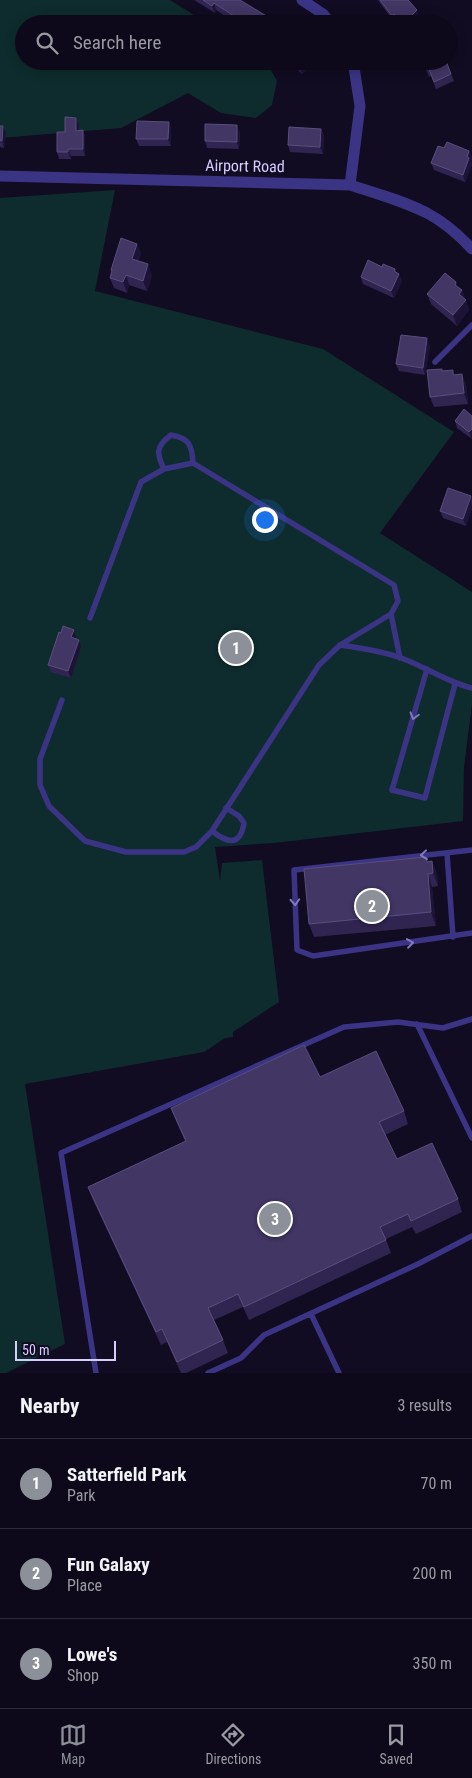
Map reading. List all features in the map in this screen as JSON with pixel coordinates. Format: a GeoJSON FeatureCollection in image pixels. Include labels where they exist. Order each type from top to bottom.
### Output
{"type":"FeatureCollection","features":[{"type":"Feature","properties":{"kind":"street"},"geometry":{"type":"LineString","coordinates":[[302,0],[324,15]]}},
{"type":"Feature","properties":{"kind":"street"},"geometry":{"type":"LineString","coordinates":[[350,185],[360,106],[354,70]]}},
{"type":"Feature","properties":{"kind":"street","name":"Airport Road"},"geometry":{"type":"LineString","coordinates":[[0,176],[350,185],[428,213],[457,234],[472,249]]}},
{"type":"Feature","properties":{"kind":"lane"},"geometry":{"type":"LineString","coordinates":[[435,362],[472,325]]}},
{"type":"Feature","properties":{"kind":"lane"},"geometry":{"type":"LineString","coordinates":[[164,469],[158,452],[162,442],[171,435],[180,436],[188,442],[192,452],[193,463]]}},
{"type":"Feature","properties":{"kind":"lane"},"geometry":{"type":"LineString","coordinates":[[62,700],[40,759],[40,785],[50,806],[85,841],[126,852],[184,852],[196,847],[212,831],[319,665],[340,646],[391,614],[398,601],[394,585],[193,463],[164,469],[141,482],[90,618]]}},
{"type":"Feature","properties":{"kind":"lane"},"geometry":{"type":"LineString","coordinates":[[391,614],[400,658]]}},
{"type":"Feature","properties":{"kind":"lane"},"geometry":{"type":"LineString","coordinates":[[340,646],[400,658],[427,669],[455,684],[472,688]]}},
{"type":"Feature","properties":{"kind":"lane"},"geometry":{"type":"LineString","coordinates":[[427,669],[392,790],[425,798],[455,684]]}},
{"type":"Feature","properties":{"kind":"lane"},"geometry":{"type":"LineString","coordinates":[[212,831],[224,840],[231,841],[238,839],[243,831],[244,824],[239,816],[226,808]]}},
{"type":"Feature","properties":{"kind":"lane"},"geometry":{"type":"LineString","coordinates":[[472,850],[294,870],[297,950],[313,956],[472,933]]}},
{"type":"Feature","properties":{"kind":"lane"},"geometry":{"type":"LineString","coordinates":[[447,853],[453,937]]}},
{"type":"Feature","properties":{"kind":"lane"},"geometry":{"type":"LineString","coordinates":[[96,1373],[61,1153],[201,1089],[344,1027],[398,1022],[442,1028],[472,1019]]}},
{"type":"Feature","properties":{"kind":"lane"},"geometry":{"type":"LineString","coordinates":[[417,1024],[472,1138]]}},
{"type":"Feature","properties":{"kind":"lane"},"geometry":{"type":"LineString","coordinates":[[208,1373],[241,1358],[264,1335],[418,1264],[472,1236]]}},
{"type":"Feature","properties":{"kind":"lane"},"geometry":{"type":"LineString","coordinates":[[312,1314],[339,1373]]}},
{"type":"Feature","properties":{"kind":"green space"},"geometry":{"type":"Polygon","coordinates":[[[0,0],[170,0],[194,15],[15,15],[15,70],[271,70],[277,81],[272,105],[256,118],[221,113],[188,93],[121,128],[0,138],[0,0]]]}},
{"type":"Feature","properties":{"kind":"green space"},"geometry":{"type":"Polygon","coordinates":[[[115,190],[95,291],[323,349],[454,432],[380,533],[472,592],[472,704],[464,767],[463,821],[274,843],[215,847],[220,881],[222,863],[262,860],[279,1002],[233,1032],[233,1037],[225,1038],[204,1052],[25,1084],[65,1344],[6,1373],[0,1373],[0,198],[115,190]]]}},
{"type":"Feature","properties":{"kind":"building"},"geometry":{"type":"Polygon","coordinates":[[[203,0],[240,0],[265,15],[232,15],[214,3],[212,6],[203,0]]]}},
{"type":"Feature","properties":{"kind":"building"},"geometry":{"type":"Polygon","coordinates":[[[380,0],[408,0],[417,10],[412,15],[391,15],[380,0]]]}},
{"type":"Feature","properties":{"kind":"building"},"geometry":{"type":"Polygon","coordinates":[[[429,70],[449,70],[451,74],[434,82],[429,70]]]}},
{"type":"Feature","properties":{"kind":"building"},"geometry":{"type":"Polygon","coordinates":[[[65,117],[76,118],[76,131],[83,130],[83,149],[68,149],[68,152],[57,152],[57,132],[65,132],[65,117]]]}},
{"type":"Feature","properties":{"kind":"building"},"geometry":{"type":"Polygon","coordinates":[[[137,121],[169,122],[168,139],[136,139],[137,121]]]}},
{"type":"Feature","properties":{"kind":"building"},"geometry":{"type":"Polygon","coordinates":[[[205,124],[237,125],[237,142],[205,141],[205,124]]]}},
{"type":"Feature","properties":{"kind":"building"},"geometry":{"type":"Polygon","coordinates":[[[0,126],[3,126],[2,141],[0,140],[0,126]]]}},
{"type":"Feature","properties":{"kind":"building"},"geometry":{"type":"Polygon","coordinates":[[[289,127],[321,129],[320,147],[288,145],[289,127]]]}},
{"type":"Feature","properties":{"kind":"building"},"geometry":{"type":"Polygon","coordinates":[[[447,142],[469,151],[467,157],[469,158],[463,175],[431,163],[438,146],[444,148],[447,142]]]}},
{"type":"Feature","properties":{"kind":"building"},"geometry":{"type":"Polygon","coordinates":[[[121,238],[137,244],[132,259],[148,264],[143,281],[126,275],[123,282],[110,278],[121,238]]]}},
{"type":"Feature","properties":{"kind":"building"},"geometry":{"type":"Polygon","coordinates":[[[368,260],[382,267],[383,264],[395,269],[394,271],[399,274],[391,291],[361,277],[368,260]]]}},
{"type":"Feature","properties":{"kind":"building"},"geometry":{"type":"Polygon","coordinates":[[[445,273],[456,282],[455,285],[462,290],[459,294],[466,300],[453,315],[427,294],[445,273]]]}},
{"type":"Feature","properties":{"kind":"building"},"geometry":{"type":"Polygon","coordinates":[[[401,335],[427,338],[423,368],[396,364],[401,335]]]}},
{"type":"Feature","properties":{"kind":"building"},"geometry":{"type":"Polygon","coordinates":[[[442,369],[442,371],[453,370],[453,375],[462,374],[464,393],[430,397],[427,370],[442,369]]]}},
{"type":"Feature","properties":{"kind":"building"},"geometry":{"type":"Polygon","coordinates":[[[464,409],[472,416],[472,429],[469,432],[455,421],[464,409]]]}},
{"type":"Feature","properties":{"kind":"building"},"geometry":{"type":"Polygon","coordinates":[[[448,488],[471,496],[463,519],[440,511],[448,488]]]}},
{"type":"Feature","properties":{"kind":"building"},"geometry":{"type":"Polygon","coordinates":[[[63,626],[74,630],[71,637],[79,640],[68,671],[48,665],[59,632],[61,633],[63,626]]]}},
{"type":"Feature","properties":{"kind":"building"},"geometry":{"type":"Polygon","coordinates":[[[426,857],[427,862],[432,861],[433,873],[428,874],[431,912],[309,924],[304,869],[426,857]]]}},
{"type":"Feature","properties":{"kind":"building"},"geometry":{"type":"Polygon","coordinates":[[[304,1045],[320,1077],[376,1051],[404,1111],[379,1122],[397,1159],[432,1143],[458,1199],[411,1221],[408,1214],[380,1227],[386,1240],[244,1307],[238,1294],[208,1308],[223,1340],[177,1362],[162,1329],[156,1332],[88,1187],[186,1141],[171,1108],[304,1045]]]}},
{"type":"Feature","properties":{"kind":"place","name":"Satterfield Park"},"geometry":{"type":"Point","coordinates":[236,648]}},
{"type":"Feature","properties":{"kind":"place","name":"Fun Galaxy"},"geometry":{"type":"Point","coordinates":[372,906]}},
{"type":"Feature","properties":{"kind":"place","name":"Lowe's"},"geometry":{"type":"Point","coordinates":[275,1219]}}]}
